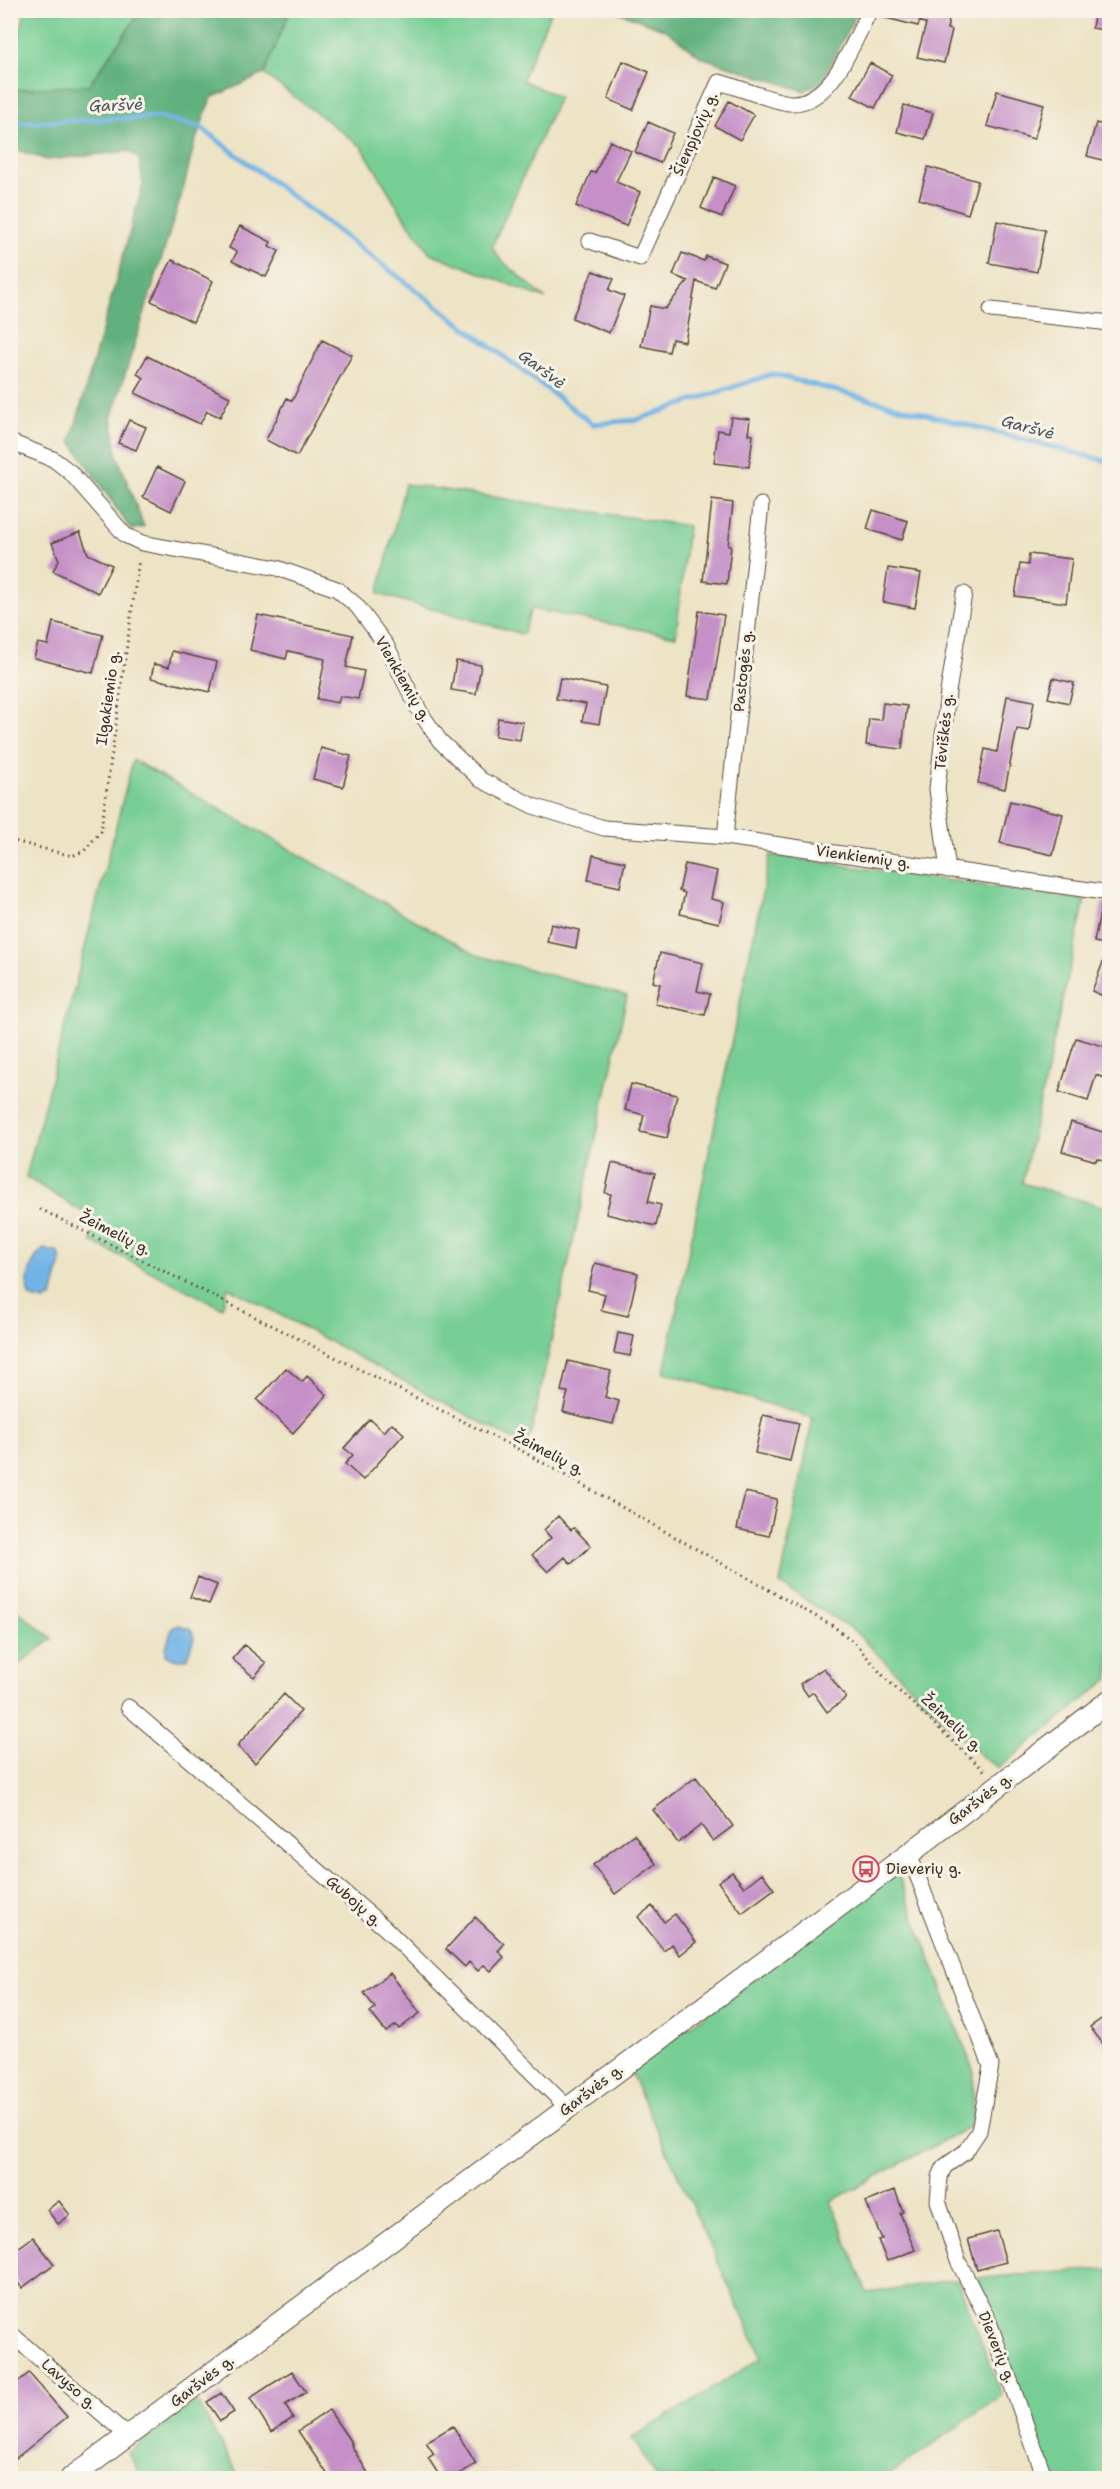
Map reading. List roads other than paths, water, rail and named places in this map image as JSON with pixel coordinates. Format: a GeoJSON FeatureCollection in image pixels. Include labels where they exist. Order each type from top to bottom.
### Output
{"type":"FeatureCollection","features":[{"type":"Feature","properties":{"kind":"main road","name":"Garšvės g."},"geometry":{"type":"LineString","coordinates":[[71,2478],[909,1854],[1110,1700]]}},
{"type":"Feature","properties":{"kind":"street","name":"Šienpjovių g."},"geometry":{"type":"LineString","coordinates":[[590,241],[640,258],[718,81],[789,103],[805,101],[817,96],[831,83],[870,10]]}},
{"type":"Feature","properties":{"kind":"street"},"geometry":{"type":"LineString","coordinates":[[991,310],[1110,323]]}},
{"type":"Feature","properties":{"kind":"street","name":"Vienkiemių g."},"geometry":{"type":"LineString","coordinates":[[10,442],[53,459],[70,472],[124,535],[142,543],[277,568],[337,589],[357,606],[387,645],[420,712],[440,741],[481,780],[533,806],[604,828],[725,837],[1110,893]]}},
{"type":"Feature","properties":{"kind":"street","name":"Pastogės g."},"geometry":{"type":"LineString","coordinates":[[725,837],[761,505]]}},
{"type":"Feature","properties":{"kind":"street","name":"Tėviškės g."},"geometry":{"type":"LineString","coordinates":[[948,870],[937,789],[948,692],[964,594]]}},
{"type":"Feature","properties":{"kind":"street","name":"Gubojų g."},"geometry":{"type":"LineString","coordinates":[[128,1707],[385,1928],[568,2108]]}},
{"type":"Feature","properties":{"kind":"street","name":"Dieverių g."},"geometry":{"type":"LineString","coordinates":[[909,1854],[991,2066],[979,2131],[965,2152],[944,2167],[940,2177],[938,2201],[958,2261],[989,2322],[1045,2478]]}},
{"type":"Feature","properties":{"kind":"street","name":"Lavyso g."},"geometry":{"type":"LineString","coordinates":[[10,2333],[128,2436]]}},
{"type":"Feature","properties":{"kind":"water"},"geometry":{"type":"Polygon","coordinates":[[[44,1249],[59,1253],[61,1261],[52,1297],[44,1301],[30,1297],[28,1278],[32,1264],[44,1249]]]}},
{"type":"Feature","properties":{"kind":"water"},"geometry":{"type":"Polygon","coordinates":[[[179,1625],[191,1629],[194,1638],[187,1658],[176,1660],[166,1655],[166,1648],[172,1628],[179,1625]]]}},
{"type":"Feature","properties":{"kind":"waterway","name":"Garšvė"},"geometry":{"type":"LineString","coordinates":[[10,123],[158,117],[200,127],[593,424],[636,420],[772,374],[1110,462]]}},
{"type":"Feature","properties":{"kind":"place","name":"Dieverių g."},"geometry":{"type":"Point","coordinates":[866,1869]}}]}
